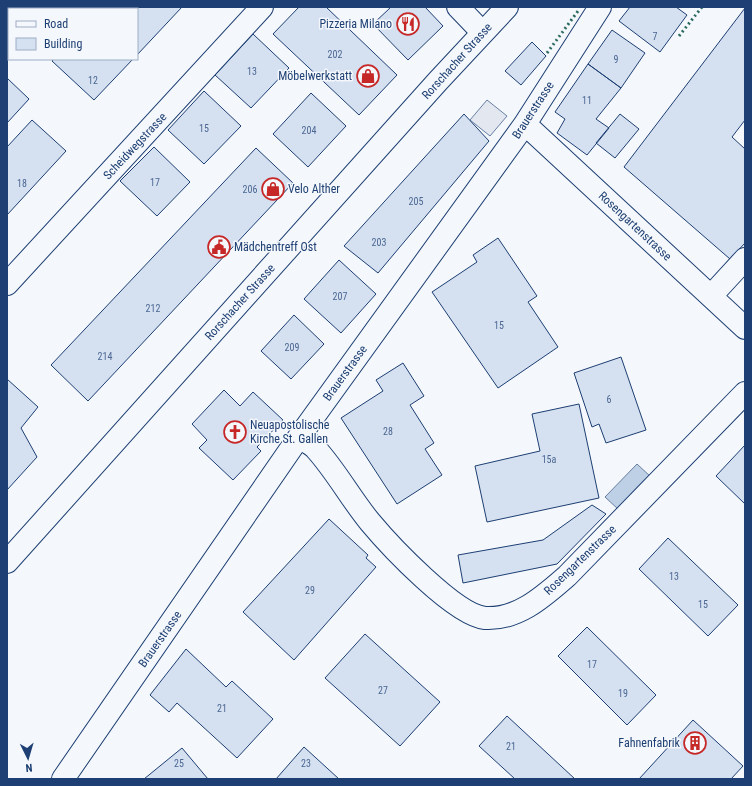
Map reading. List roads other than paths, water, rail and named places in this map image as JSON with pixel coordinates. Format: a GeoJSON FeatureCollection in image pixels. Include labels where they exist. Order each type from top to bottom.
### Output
{"type":"FeatureCollection","features":[{"type":"Feature","properties":{"kind":"street","name":"Scheidwegstrasse"},"geometry":{"type":"LineString","coordinates":[[7,284],[262,7]]}},
{"type":"Feature","properties":{"kind":"street"},"geometry":{"type":"LineString","coordinates":[[458,7],[482,32]]}},
{"type":"Feature","properties":{"kind":"street","name":"Rorschacher Strasse"},"geometry":{"type":"LineString","coordinates":[[7,562],[482,32],[507,7]]}},
{"type":"Feature","properties":{"kind":"street","name":"Brauerstrasse"},"geometry":{"type":"LineString","coordinates":[[63,779],[299,437],[525,124],[600,7]]}},
{"type":"Feature","properties":{"kind":"street","name":"Rosengartenstrasse"},"geometry":{"type":"LineString","coordinates":[[525,124],[745,328]]}},
{"type":"Feature","properties":{"kind":"street"},"geometry":{"type":"LineString","coordinates":[[711,296],[745,259]]}},
{"type":"Feature","properties":{"kind":"street","name":"Rosengartenstrasse"},"geometry":{"type":"LineString","coordinates":[[299,437],[315,448],[370,523],[409,563],[448,599],[485,618],[511,613],[528,606],[544,596],[567,576],[745,393]]}},
{"type":"Feature","properties":{"kind":"water"},"geometry":{"type":"Polygon","coordinates":[[[637,464],[651,477],[619,510],[605,497],[637,464]]]}},
{"type":"Feature","properties":{"kind":"place","name":"Pizzeria Milano"},"geometry":{"type":"Point","coordinates":[408,24]}},
{"type":"Feature","properties":{"kind":"place","name":"Möbelwerkstatt"},"geometry":{"type":"Point","coordinates":[368,76]}},
{"type":"Feature","properties":{"kind":"place","name":"Velo Alther"},"geometry":{"type":"Point","coordinates":[273,189]}},
{"type":"Feature","properties":{"kind":"place","name":"Mädchentreff Ost"},"geometry":{"type":"Point","coordinates":[219,247]}},
{"type":"Feature","properties":{"kind":"place","name":"Neuapostolische Kirche St. Gallen"},"geometry":{"type":"Point","coordinates":[235,432]}},
{"type":"Feature","properties":{"kind":"place","name":"Fahnenfabrik"},"geometry":{"type":"Point","coordinates":[695,743]}}]}
